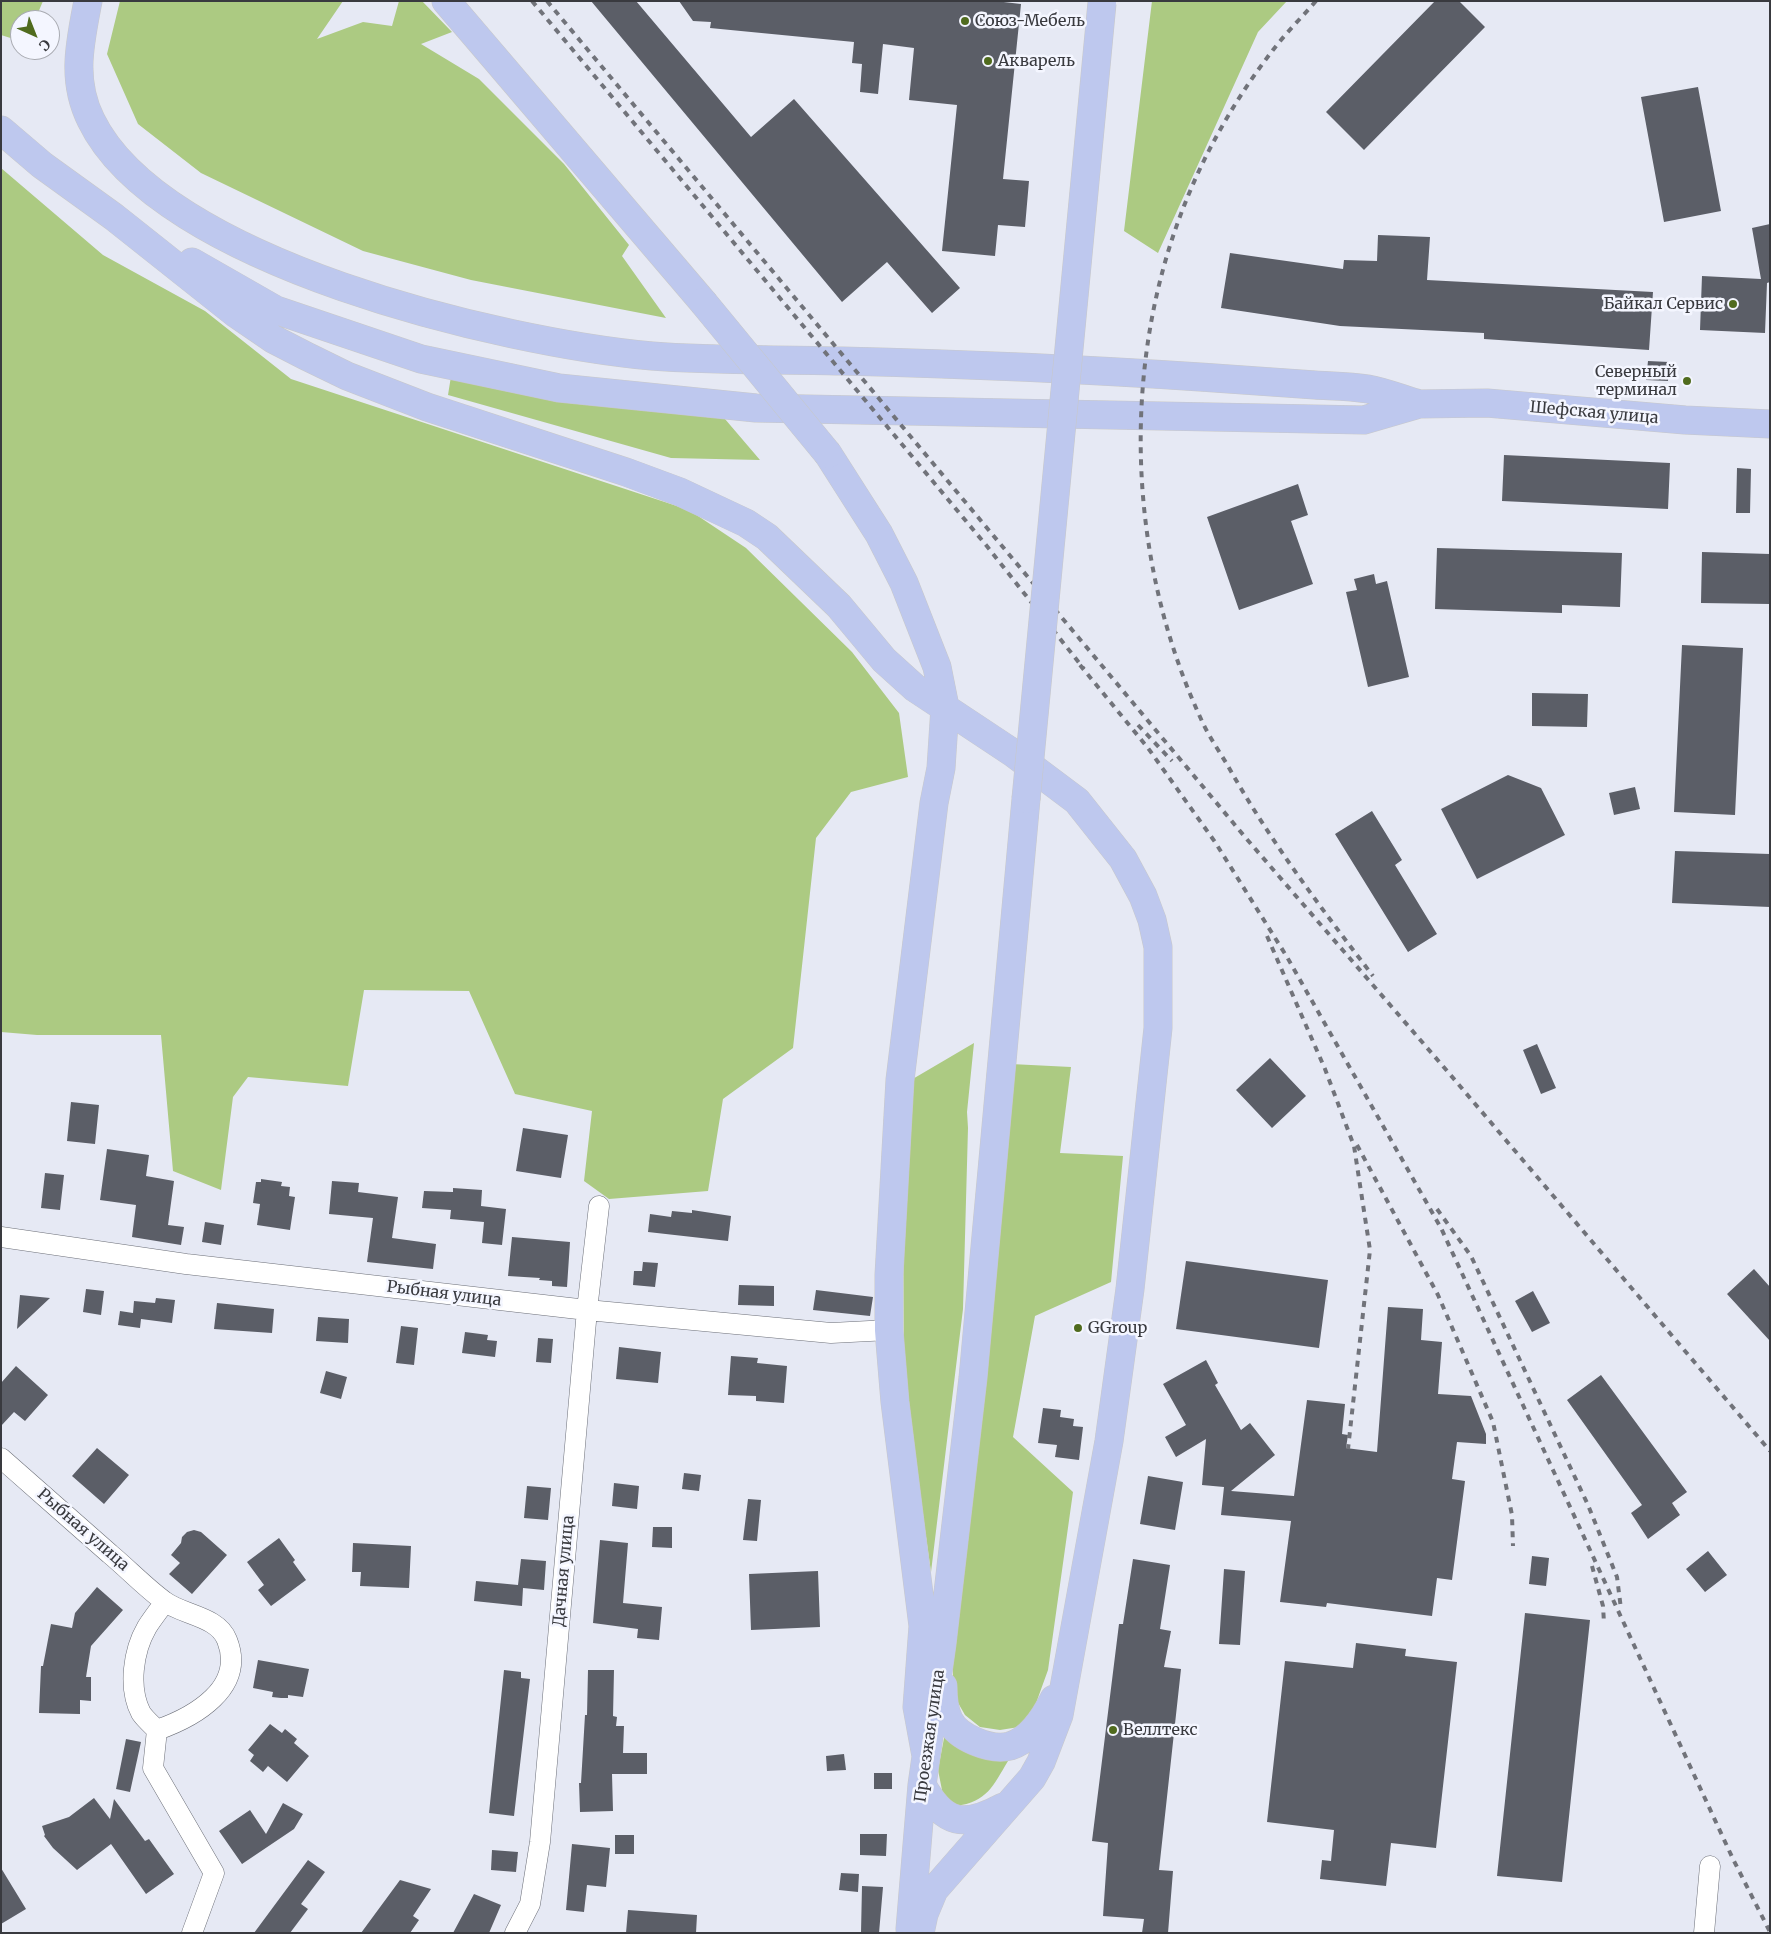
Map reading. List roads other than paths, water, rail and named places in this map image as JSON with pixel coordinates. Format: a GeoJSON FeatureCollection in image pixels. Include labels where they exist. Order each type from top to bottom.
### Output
{"type":"FeatureCollection","features":[{"type":"Feature","properties":{"kind":"main road"},"geometry":{"type":"LineString","coordinates":[[446,1],[703,302],[828,454],[879,534],[904,583],[937,667],[945,707],[940,768],[934,803],[900,1080],[890,1230],[889,1330],[895,1402],[923,1626],[917,1706],[926,1756]]}},
{"type":"Feature","properties":{"kind":"main road","name":"Проезжая улица"},"geometry":{"type":"LineString","coordinates":[[910,1933],[922,1785],[942,1644],[973,1378],[1056,473],[1102,1]]}},
{"type":"Feature","properties":{"kind":"main road"},"geometry":{"type":"LineString","coordinates":[[88,9],[78,48],[78,66],[86,108],[97,131],[110,150],[150,191],[187,217],[278,262],[350,289],[424,312],[506,332],[652,356],[1056,367],[1368,389],[1419,404]]}},
{"type":"Feature","properties":{"kind":"main road"},"geometry":{"type":"LineString","coordinates":[[1,130],[42,165],[114,217],[235,313],[273,339],[347,376],[427,407],[626,472],[680,492],[746,523],[767,537],[839,606],[884,660],[915,688],[1051,779],[1077,800],[1109,840],[1135,879],[1152,920],[1158,947],[1158,1028],[1130,1289],[1109,1441],[1059,1714],[1041,1762],[1012,1803],[934,1890],[924,1914],[920,1933]]}},
{"type":"Feature","properties":{"kind":"main road"},"geometry":{"type":"LineString","coordinates":[[114,217],[276,310],[421,359],[559,388],[756,408],[1364,420],[1419,404]]}},
{"type":"Feature","properties":{"kind":"main road","name":"Шефская улица"},"geometry":{"type":"LineString","coordinates":[[1419,404],[1487,403],[1685,420],[1770,424]]}},
{"type":"Feature","properties":{"kind":"main road"},"geometry":{"type":"LineString","coordinates":[[942,1644],[944,1708],[949,1722],[969,1738],[994,1747],[1010,1745],[1028,1735],[1050,1707],[1068,1669]]}},
{"type":"Feature","properties":{"kind":"main road"},"geometry":{"type":"LineString","coordinates":[[922,1785],[932,1804],[946,1815],[961,1821],[985,1817],[1012,1803]]}},
{"type":"Feature","properties":{"kind":"street","name":"Дачная улица"},"geometry":{"type":"LineString","coordinates":[[515,1933],[530,1904],[540,1842],[587,1310],[598,1206]]}},
{"type":"Feature","properties":{"kind":"street","name":"Рыбная улица"},"geometry":{"type":"LineString","coordinates":[[1,1237],[186,1264],[587,1310],[831,1333],[889,1330]]}},
{"type":"Feature","properties":{"kind":"street","name":"Рыбная улица"},"geometry":{"type":"LineString","coordinates":[[1,1458],[165,1602],[200,1617],[217,1628],[227,1639],[231,1656],[229,1678],[220,1692],[207,1705],[180,1722],[157,1730]]}},
{"type":"Feature","properties":{"kind":"street"},"geometry":{"type":"LineString","coordinates":[[165,1602],[147,1627],[137,1649],[134,1672],[135,1696],[142,1714],[157,1730],[153,1768],[214,1873],[192,1933]]}},
{"type":"Feature","properties":{"kind":"street"},"geometry":{"type":"LineString","coordinates":[[1704,1933],[1710,1866]]}},
{"type":"Feature","properties":{"kind":"railway"},"geometry":{"type":"LineString","coordinates":[[532,1],[986,545],[1084,669]]}},
{"type":"Feature","properties":{"kind":"railway"},"geometry":{"type":"LineString","coordinates":[[547,1],[1245,837],[1448,1072],[1770,1451]]}},
{"type":"Feature","properties":{"kind":"railway"},"geometry":{"type":"LineString","coordinates":[[1316,1],[1278,44],[1248,85],[1224,122],[1186,201],[1165,263],[1150,328],[1142,394],[1141,461],[1146,528],[1158,593],[1176,657],[1201,719],[1261,821],[1315,899],[1373,976]]}},
{"type":"Feature","properties":{"kind":"railway"},"geometry":{"type":"LineString","coordinates":[[1080,665],[1148,748],[1215,842],[1287,957],[1441,1228],[1733,1859],[1770,1932]]}},
{"type":"Feature","properties":{"kind":"railway"},"geometry":{"type":"LineString","coordinates":[[1138,725],[1172,761]]}},
{"type":"Feature","properties":{"kind":"railway"},"geometry":{"type":"LineString","coordinates":[[1267,936],[1325,1069],[1354,1146],[1370,1250],[1348,1449]]}},
{"type":"Feature","properties":{"kind":"railway"},"geometry":{"type":"LineString","coordinates":[[1357,1145],[1438,1295],[1493,1422],[1512,1515],[1513,1546]]}},
{"type":"Feature","properties":{"kind":"railway"},"geometry":{"type":"LineString","coordinates":[[1437,1209],[1471,1256],[1588,1505],[1617,1577],[1621,1609]]}},
{"type":"Feature","properties":{"kind":"railway"},"geometry":{"type":"LineString","coordinates":[[1592,1566],[1603,1606],[1604,1623]]}},
{"type":"Feature","properties":{"kind":"place","name":"Союз-Мебель"},"geometry":{"type":"Point","coordinates":[965,21]}},
{"type":"Feature","properties":{"kind":"place","name":"Акварель"},"geometry":{"type":"Point","coordinates":[988,61]}},
{"type":"Feature","properties":{"kind":"place","name":"Байкал Сервис"},"geometry":{"type":"Point","coordinates":[1733,304]}},
{"type":"Feature","properties":{"kind":"place","name":"Северный терминал"},"geometry":{"type":"Point","coordinates":[1687,381]}},
{"type":"Feature","properties":{"kind":"place","name":"GGroup"},"geometry":{"type":"Point","coordinates":[1078,1328]}},
{"type":"Feature","properties":{"kind":"place","name":"Веллтекс"},"geometry":{"type":"Point","coordinates":[1113,1730]}}]}
